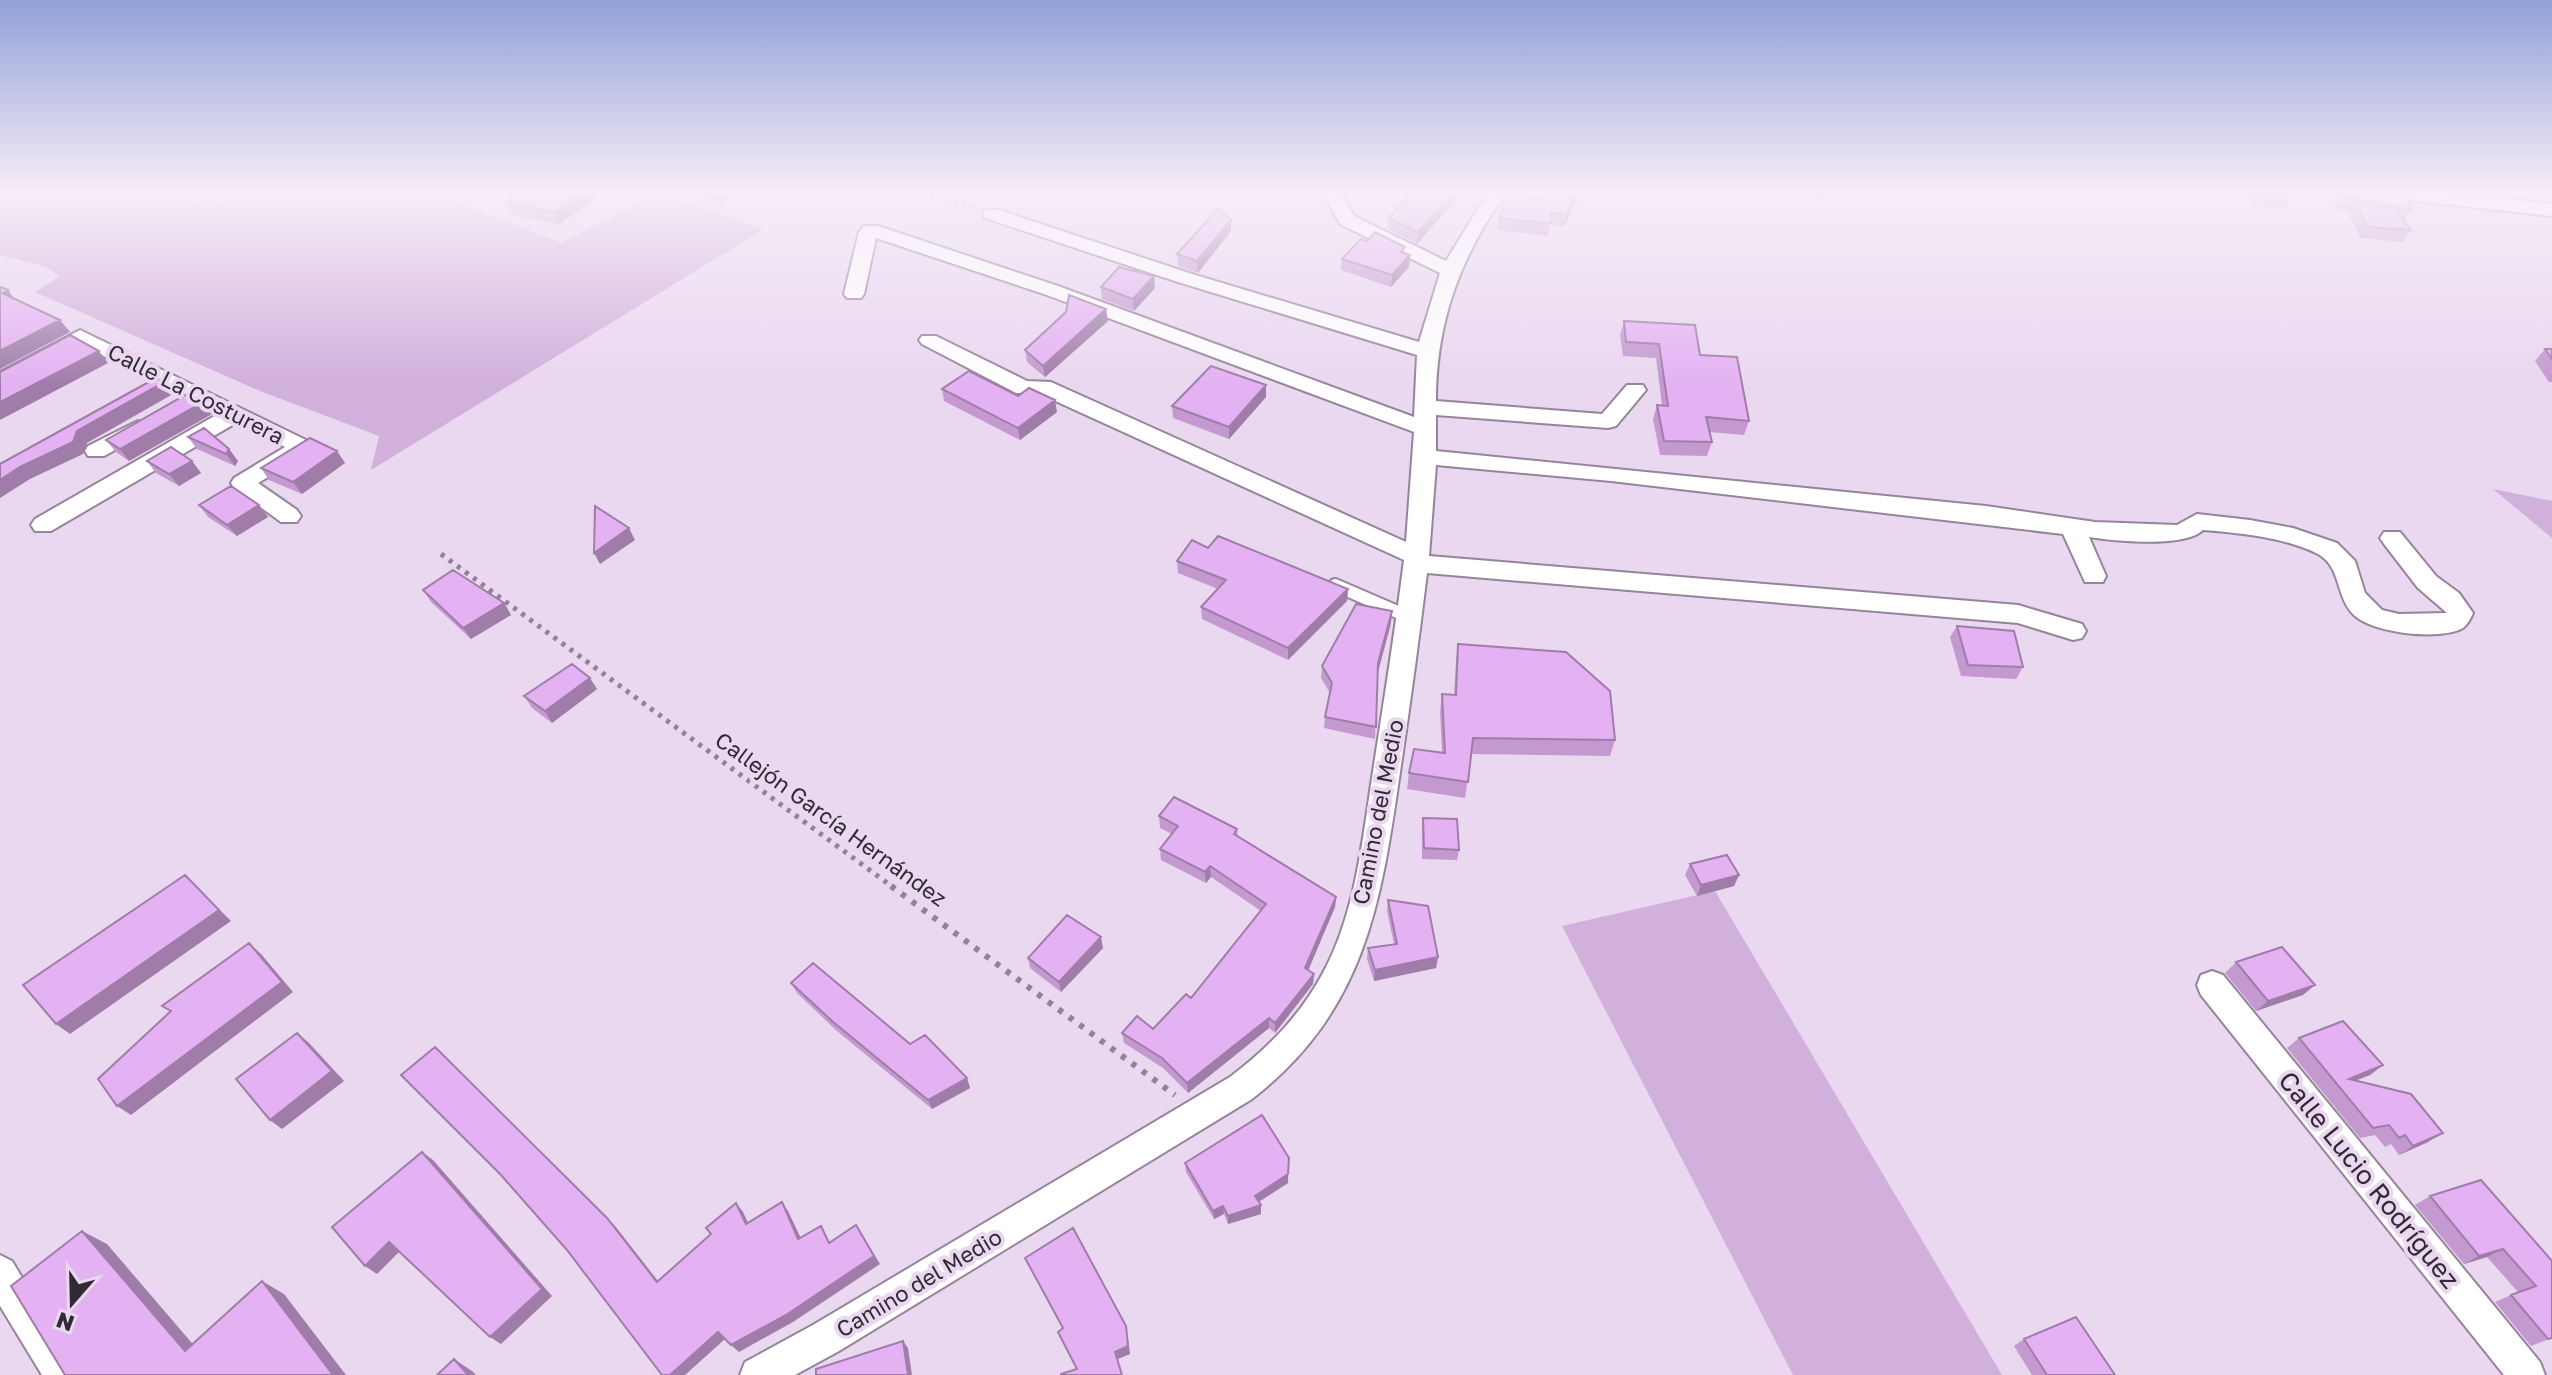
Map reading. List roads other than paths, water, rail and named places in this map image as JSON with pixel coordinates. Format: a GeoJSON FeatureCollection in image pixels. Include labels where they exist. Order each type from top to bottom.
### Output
{"type":"FeatureCollection","features":[{"type":"Feature","properties":{"kind":"street"},"geometry":{"type":"LineString","coordinates":[[854,294],[863,255]]}},
{"type":"Feature","properties":{"kind":"street"},"geometry":{"type":"LineString","coordinates":[[946,255],[1051,290],[1426,431],[1611,473],[2072,526],[2164,533],[2188,531],[2197,522],[2205,522],[2294,536],[2314,541],[2340,557],[2354,597],[2367,614],[2387,623],[2455,621],[2461,613],[2427,582],[2392,538]]}},
{"type":"Feature","properties":{"kind":"street"},"geometry":{"type":"LineString","coordinates":[[1116,255],[1429,352]]}},
{"type":"Feature","properties":{"kind":"street"},"geometry":{"type":"LineString","coordinates":[[1419,255],[1453,272]]}},
{"type":"Feature","properties":{"kind":"street","name":"Camino del Medio"},"geometry":{"type":"LineString","coordinates":[[758,1375],[826,1338],[1197,1114],[1282,1058],[1305,1031],[1337,978],[1357,922],[1374,856],[1416,560],[1429,352],[1439,304],[1460,255]]}},
{"type":"Feature","properties":{"kind":"street","name":"Calle La Costurera"},"geometry":{"type":"LineString","coordinates":[[0,381],[80,336],[302,447],[242,483],[289,516]]}},
{"type":"Feature","properties":{"kind":"street"},"geometry":{"type":"LineString","coordinates":[[929,340],[1024,388],[1043,387],[1416,560],[2018,614],[2073,631]]}},
{"type":"Feature","properties":{"kind":"street"},"geometry":{"type":"LineString","coordinates":[[0,361],[20,371]]}},
{"type":"Feature","properties":{"kind":"street"},"geometry":{"type":"LineString","coordinates":[[139,394],[166,378]]}},
{"type":"Feature","properties":{"kind":"street"},"geometry":{"type":"LineString","coordinates":[[1426,431],[1608,421],[1635,390]]}},
{"type":"Feature","properties":{"kind":"street"},"geometry":{"type":"LineString","coordinates":[[96,451],[196,394]]}},
{"type":"Feature","properties":{"kind":"street"},"geometry":{"type":"LineString","coordinates":[[43,525],[236,413]]}},
{"type":"Feature","properties":{"kind":"street"},"geometry":{"type":"LineString","coordinates":[[2072,526],[2094,576]]}},
{"type":"Feature","properties":{"kind":"street","name":"Calle Lucio Rodríguez"},"geometry":{"type":"LineString","coordinates":[[2212,985],[2527,1375]]}},
{"type":"Feature","properties":{"kind":"street"},"geometry":{"type":"LineString","coordinates":[[0,1273],[63,1375]]}},
{"type":"Feature","properties":{"kind":"lane"},"geometry":{"type":"LineString","coordinates":[[1326,581],[1409,617]]}}]}
